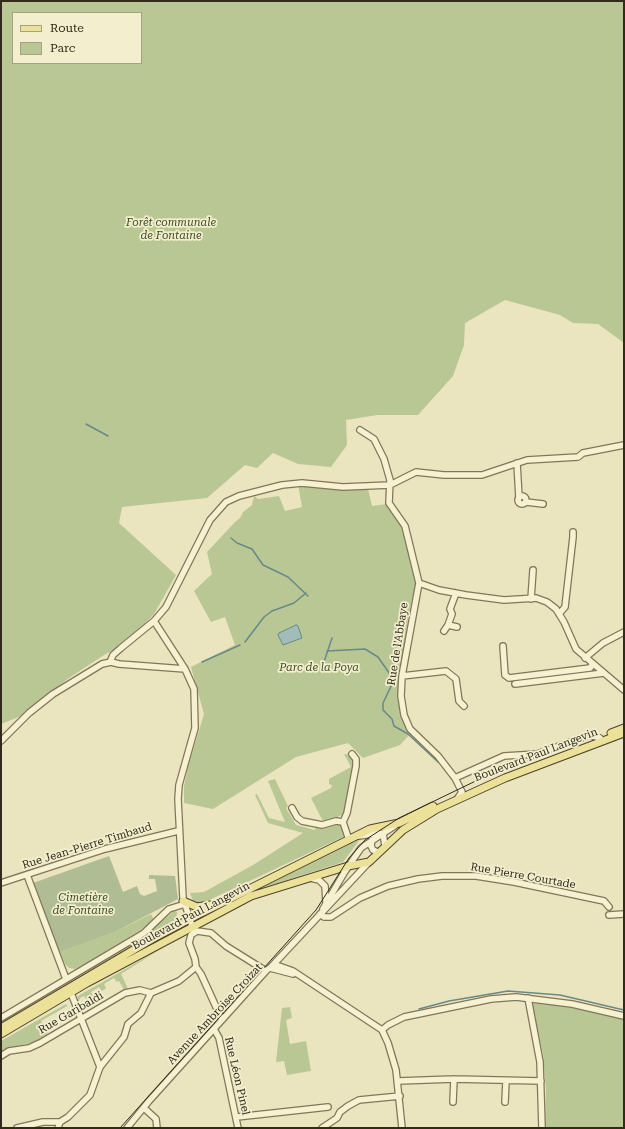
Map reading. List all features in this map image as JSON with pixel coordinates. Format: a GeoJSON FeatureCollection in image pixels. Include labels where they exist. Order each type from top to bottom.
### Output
{"type":"FeatureCollection","features":[{"type":"Feature","properties":{"kind":"main road","name":"Boulevard Paul Langevin"},"geometry":{"type":"LineString","coordinates":[[1,1028],[152,939],[192,926],[222,902],[370,829],[399,823],[462,792],[518,768],[624,728]]}},
{"type":"Feature","properties":{"kind":"main road","name":"Boulevard Paul Langevin"},"geometry":{"type":"LineString","coordinates":[[1,1034],[71,993],[192,926],[251,896],[348,866],[369,862],[403,830],[457,799],[533,767],[624,734]]}},
{"type":"Feature","properties":{"kind":"main road"},"geometry":{"type":"LineString","coordinates":[[184,902],[197,907],[222,902]]}},
{"type":"Feature","properties":{"kind":"street","name":"Rue de l'Abbaye"},"geometry":{"type":"LineString","coordinates":[[360,430],[376,441],[384,458],[390,485],[389,503],[405,526],[419,583],[402,676],[402,711],[407,725],[415,735],[438,756],[455,778],[462,792]]}},
{"type":"Feature","properties":{"kind":"street"},"geometry":{"type":"LineString","coordinates":[[110,662],[113,655],[154,621],[166,607],[210,520],[226,502],[282,485],[302,483],[343,487],[390,485],[416,472],[444,475],[482,475],[517,463],[534,460],[578,457],[583,453],[624,445]]}},
{"type":"Feature","properties":{"kind":"street"},"geometry":{"type":"LineString","coordinates":[[517,463],[520,504],[526,502],[543,504]]}},
{"type":"Feature","properties":{"kind":"street"},"geometry":{"type":"LineString","coordinates":[[559,614],[565,607],[574,537],[573,532]]}},
{"type":"Feature","properties":{"kind":"street"},"geometry":{"type":"LineString","coordinates":[[531,599],[533,570]]}},
{"type":"Feature","properties":{"kind":"street"},"geometry":{"type":"LineString","coordinates":[[419,583],[456,593],[504,600],[542,599],[559,614],[576,649],[584,658],[624,690]]}},
{"type":"Feature","properties":{"kind":"street"},"geometry":{"type":"LineString","coordinates":[[444,631],[452,614],[450,609],[456,593]]}},
{"type":"Feature","properties":{"kind":"street"},"geometry":{"type":"LineString","coordinates":[[154,621],[184,669],[194,689],[196,720],[194,736],[179,785],[178,799],[178,831],[184,902],[192,926],[189,943],[196,966],[222,1020]]}},
{"type":"Feature","properties":{"kind":"street"},"geometry":{"type":"LineString","coordinates":[[448,625],[457,627]]}},
{"type":"Feature","properties":{"kind":"street"},"geometry":{"type":"LineString","coordinates":[[584,658],[603,643],[624,632]]}},
{"type":"Feature","properties":{"kind":"street"},"geometry":{"type":"LineString","coordinates":[[503,646],[505,675],[509,678],[590,668],[593,664]]}},
{"type":"Feature","properties":{"kind":"street"},"geometry":{"type":"LineString","coordinates":[[1,741],[29,713],[53,694],[102,664],[110,662],[184,669]]}},
{"type":"Feature","properties":{"kind":"street"},"geometry":{"type":"LineString","coordinates":[[402,676],[446,671],[456,679],[459,701],[464,706]]}},
{"type":"Feature","properties":{"kind":"street"},"geometry":{"type":"LineString","coordinates":[[515,684],[604,673]]}},
{"type":"Feature","properties":{"kind":"street","name":"Boulevard Paul Langevin"},"geometry":{"type":"LineString","coordinates":[[455,778],[504,756],[537,754],[590,735],[600,738]]}},
{"type":"Feature","properties":{"kind":"street"},"geometry":{"type":"LineString","coordinates":[[349,840],[343,822],[356,766],[356,759],[352,754]]}},
{"type":"Feature","properties":{"kind":"street","name":"Boulevard Paul Langevin"},"geometry":{"type":"LineString","coordinates":[[457,799],[462,792]]}},
{"type":"Feature","properties":{"kind":"street"},"geometry":{"type":"LineString","coordinates":[[292,808],[297,817],[302,821],[322,825],[336,821],[343,822]]}},
{"type":"Feature","properties":{"kind":"street","name":"Avenue Ambroise Croizat"},"geometry":{"type":"LineString","coordinates":[[320,914],[348,866],[361,848],[399,823]]}},
{"type":"Feature","properties":{"kind":"street","name":"Rue Jean-Pierre Timbaud"},"geometry":{"type":"LineString","coordinates":[[1,883],[105,849],[178,831]]}},
{"type":"Feature","properties":{"kind":"street"},"geometry":{"type":"LineString","coordinates":[[383,833],[385,846]]}},
{"type":"Feature","properties":{"kind":"street","name":"Boulevard Paul Langevin"},"geometry":{"type":"LineString","coordinates":[[358,836],[383,833]]}},
{"type":"Feature","properties":{"kind":"street"},"geometry":{"type":"LineString","coordinates":[[372,840],[371,846],[378,852]]}},
{"type":"Feature","properties":{"kind":"street","name":"Avenue Ambroise Croizat"},"geometry":{"type":"LineString","coordinates":[[127,1128],[222,1020],[369,862]]}},
{"type":"Feature","properties":{"kind":"street"},"geometry":{"type":"LineString","coordinates":[[27,875],[66,978]]}},
{"type":"Feature","properties":{"kind":"street","name":"Rue Pierre Courtade"},"geometry":{"type":"LineString","coordinates":[[320,914],[324,917],[331,917],[360,898],[388,886],[418,879],[442,876],[476,876],[514,882],[604,901],[609,907]]}},
{"type":"Feature","properties":{"kind":"street"},"geometry":{"type":"LineString","coordinates":[[310,878],[320,880],[325,886],[325,905]]}},
{"type":"Feature","properties":{"kind":"street","name":"Boulevard Paul Langevin"},"geometry":{"type":"LineString","coordinates":[[1,1018],[144,933],[170,910],[184,902]]}},
{"type":"Feature","properties":{"kind":"street"},"geometry":{"type":"LineString","coordinates":[[610,915],[624,914]]}},
{"type":"Feature","properties":{"kind":"street"},"geometry":{"type":"LineString","coordinates":[[192,926],[211,934],[226,946],[270,969],[301,976]]}},
{"type":"Feature","properties":{"kind":"street"},"geometry":{"type":"LineString","coordinates":[[282,956],[287,966],[293,971],[382,1030],[391,1051],[398,1081],[402,1128]]}},
{"type":"Feature","properties":{"kind":"street"},"geometry":{"type":"LineString","coordinates":[[17,1128],[43,1122],[60,1122],[68,1117],[90,1095],[100,1067],[124,1037],[128,1024],[141,1013],[151,993],[179,981],[196,966]]}},
{"type":"Feature","properties":{"kind":"street"},"geometry":{"type":"LineString","coordinates":[[270,969],[279,966],[293,971]]}},
{"type":"Feature","properties":{"kind":"street","name":"Rue Garibaldi"},"geometry":{"type":"LineString","coordinates":[[1,1056],[10,1052],[29,1048],[125,993],[140,990],[151,993]]}},
{"type":"Feature","properties":{"kind":"street"},"geometry":{"type":"LineString","coordinates":[[71,993],[100,1067]]}},
{"type":"Feature","properties":{"kind":"street"},"geometry":{"type":"LineString","coordinates":[[382,1030],[388,1025],[413,1015],[491,999],[528,998],[572,1004],[624,1016]]}},
{"type":"Feature","properties":{"kind":"street"},"geometry":{"type":"LineString","coordinates":[[528,998],[540,1062],[542,1128]]}},
{"type":"Feature","properties":{"kind":"street","name":"Rue Léon Pinel"},"geometry":{"type":"LineString","coordinates":[[214,1029],[218,1038],[237,1117],[238,1128]]}},
{"type":"Feature","properties":{"kind":"street"},"geometry":{"type":"LineString","coordinates":[[398,1081],[454,1079],[541,1081]]}},
{"type":"Feature","properties":{"kind":"street"},"geometry":{"type":"LineString","coordinates":[[453,1102],[454,1079]]}},
{"type":"Feature","properties":{"kind":"street"},"geometry":{"type":"LineString","coordinates":[[505,1102],[506,1081]]}},
{"type":"Feature","properties":{"kind":"street"},"geometry":{"type":"LineString","coordinates":[[322,1128],[337,1118],[340,1112],[354,1102],[366,1099],[400,1096]]}},
{"type":"Feature","properties":{"kind":"street"},"geometry":{"type":"LineString","coordinates":[[237,1117],[328,1107]]}},
{"type":"Feature","properties":{"kind":"street"},"geometry":{"type":"LineString","coordinates":[[144,1108],[156,1119],[158,1128]]}},
{"type":"Feature","properties":{"kind":"street"},"geometry":{"type":"LineString","coordinates":[[58,1128],[60,1122]]}},
{"type":"Feature","properties":{"kind":"green space","name":"Forêt communale de Fontaine"},"geometry":{"type":"Polygon","coordinates":[[[1,1],[624,1],[624,343],[598,324],[573,323],[560,315],[505,300],[465,323],[464,345],[453,376],[418,415],[377,415],[346,420],[347,445],[331,467],[298,464],[273,453],[257,468],[245,465],[207,498],[122,507],[119,523],[176,575],[154,614],[125,644],[104,655],[69,678],[21,716],[1,724],[1,1]]]}},
{"type":"Feature","properties":{"kind":"green space","name":"Parc de la Poya"},"geometry":{"type":"Polygon","coordinates":[[[298,484],[326,488],[368,489],[372,506],[387,504],[394,516],[402,524],[417,577],[408,618],[398,695],[402,716],[411,733],[400,745],[363,758],[348,743],[296,757],[213,809],[184,803],[184,786],[188,767],[204,714],[191,667],[235,645],[225,617],[211,622],[194,591],[212,574],[207,552],[240,518],[243,512],[252,505],[254,496],[258,499],[279,496],[285,511],[302,507],[298,484]]]}},
{"type":"Feature","properties":{"kind":"green space"},"geometry":{"type":"Polygon","coordinates":[[[344,754],[350,755],[354,758],[354,768],[344,814],[324,823],[311,798],[331,788],[332,785],[329,784],[329,779],[351,767],[344,754]]]}},
{"type":"Feature","properties":{"kind":"green space"},"geometry":{"type":"Polygon","coordinates":[[[275,779],[288,806],[286,808],[296,825],[315,830],[316,826],[322,828],[338,824],[342,826],[345,836],[203,903],[198,904],[193,901],[190,893],[204,892],[253,865],[303,833],[268,823],[255,795],[257,794],[269,818],[285,822],[268,781],[275,779]]]}},
{"type":"Feature","properties":{"kind":"green space"},"geometry":{"type":"Polygon","coordinates":[[[358,838],[361,838],[343,862],[259,889],[260,887],[358,838]]]}},
{"type":"Feature","properties":{"kind":"green space","name":"Cimetière de Fontaine"},"geometry":{"type":"Polygon","coordinates":[[[109,856],[123,892],[137,886],[140,894],[144,896],[157,891],[155,879],[149,879],[149,875],[175,876],[178,899],[115,932],[60,952],[33,883],[109,856]]]}},
{"type":"Feature","properties":{"kind":"green space"},"geometry":{"type":"Polygon","coordinates":[[[174,911],[177,912],[176,924],[155,932],[66,984],[65,983],[144,936],[174,911]]]}},
{"type":"Feature","properties":{"kind":"green space"},"geometry":{"type":"Polygon","coordinates":[[[151,914],[154,920],[90,961],[75,969],[69,968],[65,964],[60,952],[115,932],[151,914]]]}},
{"type":"Feature","properties":{"kind":"green space"},"geometry":{"type":"Polygon","coordinates":[[[164,947],[121,974],[128,989],[125,991],[119,981],[117,982],[114,978],[104,984],[106,988],[102,991],[99,987],[91,992],[93,996],[87,1000],[84,996],[80,998],[78,1003],[78,996],[164,947]]]}},
{"type":"Feature","properties":{"kind":"green space"},"geometry":{"type":"Polygon","coordinates":[[[531,1003],[567,1007],[624,1019],[624,1128],[545,1128],[546,1090],[543,1054],[531,1003]]]}},
{"type":"Feature","properties":{"kind":"green space"},"geometry":{"type":"Polygon","coordinates":[[[66,1004],[67,1006],[41,1021],[48,1033],[35,1042],[17,1046],[1,1054],[1,1041],[66,1004]]]}},
{"type":"Feature","properties":{"kind":"green space"},"geometry":{"type":"Polygon","coordinates":[[[290,1007],[292,1018],[286,1020],[290,1044],[306,1041],[311,1071],[287,1075],[284,1061],[276,1062],[282,1008],[290,1007]]]}},
{"type":"Feature","properties":{"kind":"water"},"geometry":{"type":"Polygon","coordinates":[[[296,625],[298,626],[302,638],[283,645],[278,635],[279,633],[296,625]]]}},
{"type":"Feature","properties":{"kind":"waterway"},"geometry":{"type":"LineString","coordinates":[[86,424],[108,436]]}},
{"type":"Feature","properties":{"kind":"waterway"},"geometry":{"type":"LineString","coordinates":[[231,538],[237,543],[252,549],[263,565],[288,577],[308,596]]}},
{"type":"Feature","properties":{"kind":"waterway"},"geometry":{"type":"LineString","coordinates":[[245,642],[264,617],[272,611],[294,603],[306,593]]}},
{"type":"Feature","properties":{"kind":"waterway"},"geometry":{"type":"LineString","coordinates":[[323,665],[332,638]]}},
{"type":"Feature","properties":{"kind":"waterway"},"geometry":{"type":"LineString","coordinates":[[202,662],[240,645]]}},
{"type":"Feature","properties":{"kind":"waterway"},"geometry":{"type":"LineString","coordinates":[[327,651],[365,649],[378,657],[394,680],[383,703],[383,710],[392,719],[394,726],[408,734],[438,762]]}},
{"type":"Feature","properties":{"kind":"waterway"},"geometry":{"type":"LineString","coordinates":[[419,1009],[449,1001],[508,991],[560,995],[624,1010]]}},
{"type":"Feature","properties":{"kind":"tram line"},"geometry":{"type":"LineString","coordinates":[[120,1128],[316,910],[349,858],[365,840],[399,818],[484,777],[584,740]]}}]}
